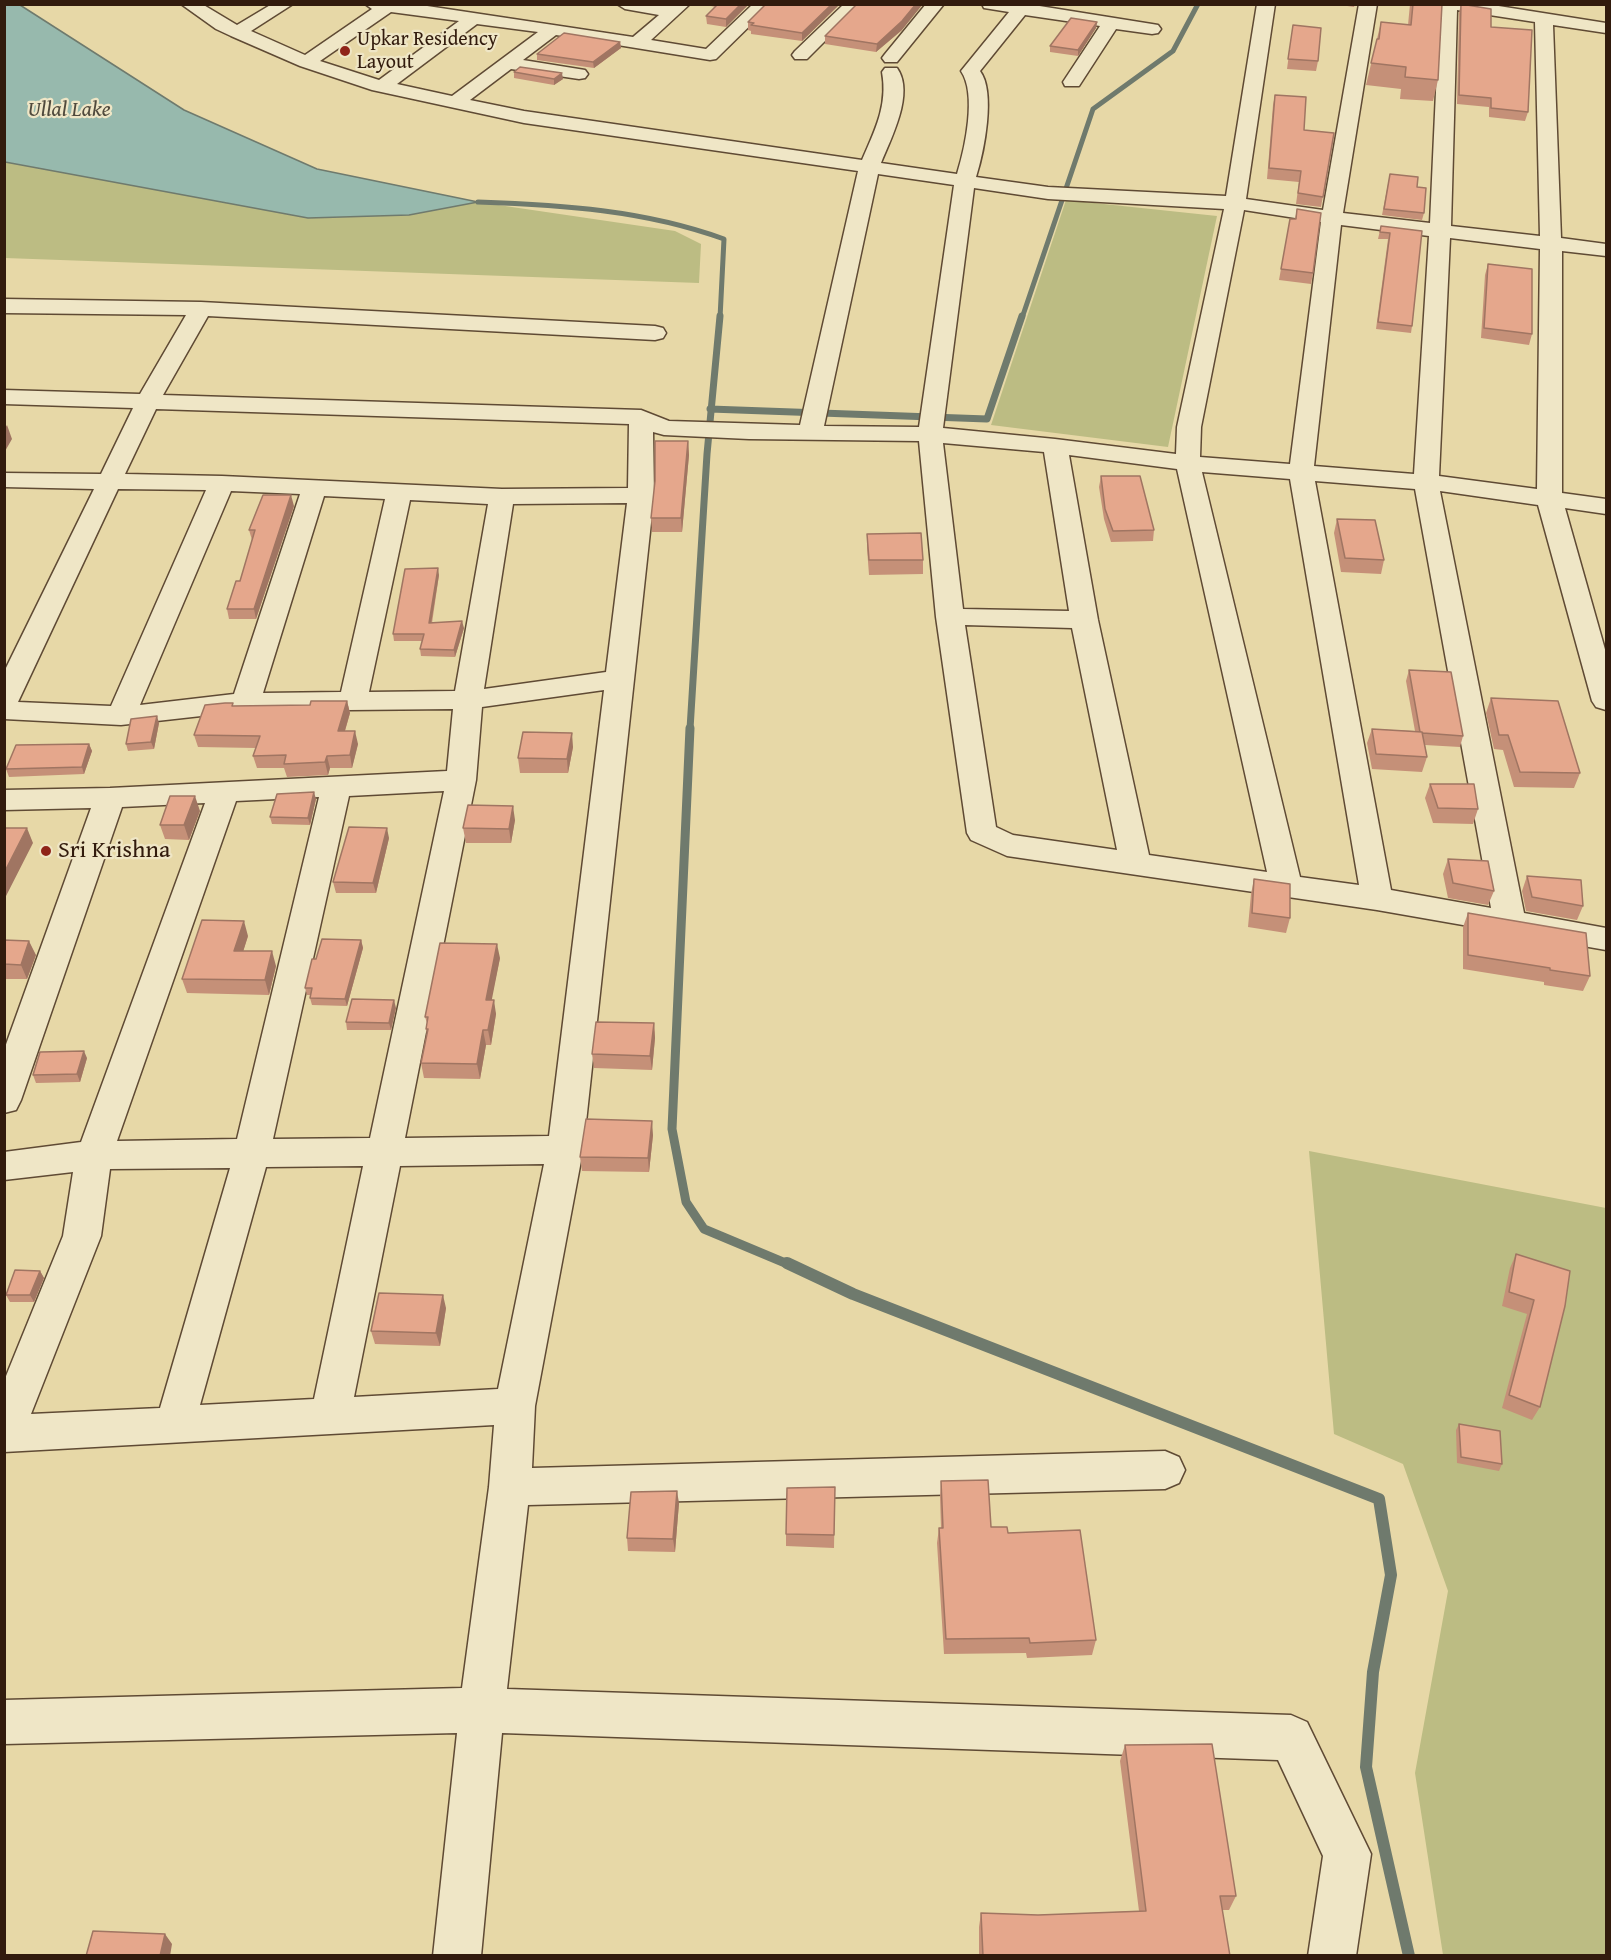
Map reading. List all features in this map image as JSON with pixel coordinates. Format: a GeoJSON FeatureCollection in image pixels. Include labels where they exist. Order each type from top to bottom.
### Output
{"type":"FeatureCollection","features":[{"type":"Feature","properties":{"kind":"street"},"geometry":{"type":"LineString","coordinates":[[189,4],[237,32],[306,62],[383,86],[524,117],[1048,194],[1235,203],[1332,218],[1606,250]]}},
{"type":"Feature","properties":{"kind":"street"},"geometry":{"type":"LineString","coordinates":[[237,32],[285,4]]}},
{"type":"Feature","properties":{"kind":"street"},"geometry":{"type":"LineString","coordinates":[[625,4],[678,8]]}},
{"type":"Feature","properties":{"kind":"street"},"geometry":{"type":"LineString","coordinates":[[306,62],[384,5],[553,29],[710,55],[764,4]]}},
{"type":"Feature","properties":{"kind":"street"},"geometry":{"type":"LineString","coordinates":[[801,55],[854,4]]}},
{"type":"Feature","properties":{"kind":"street"},"geometry":{"type":"LineString","coordinates":[[810,433],[869,168],[891,114],[894,88],[891,65],[936,4]]}},
{"type":"Feature","properties":{"kind":"street"},"geometry":{"type":"LineString","coordinates":[[990,4],[1152,29]]}},
{"type":"Feature","properties":{"kind":"street"},"geometry":{"type":"LineString","coordinates":[[1266,4],[1235,203],[1189,427],[1188,463],[1286,886]]}},
{"type":"Feature","properties":{"kind":"street"},"geometry":{"type":"LineString","coordinates":[[1368,4],[1332,218],[1301,471],[1377,899]]}},
{"type":"Feature","properties":{"kind":"street"},"geometry":{"type":"LineString","coordinates":[[1510,922],[1426,482],[1440,230],[1449,4],[1606,28]]}},
{"type":"Feature","properties":{"kind":"street"},"geometry":{"type":"LineString","coordinates":[[636,44],[678,8]]}},
{"type":"Feature","properties":{"kind":"street"},"geometry":{"type":"LineString","coordinates":[[1020,10],[970,71],[977,80],[970,166],[965,182],[930,434],[950,617],[982,833],[1007,844],[1377,899],[1606,939]]}},
{"type":"Feature","properties":{"kind":"street"},"geometry":{"type":"LineString","coordinates":[[383,86],[474,18]]}},
{"type":"Feature","properties":{"kind":"street"},"geometry":{"type":"LineString","coordinates":[[1544,19],[1551,243],[1549,497],[1606,701]]}},
{"type":"Feature","properties":{"kind":"street"},"geometry":{"type":"LineString","coordinates":[[1072,82],[1111,23]]}},
{"type":"Feature","properties":{"kind":"street"},"geometry":{"type":"LineString","coordinates":[[455,102],[553,29]]}},
{"type":"Feature","properties":{"kind":"street"},"geometry":{"type":"LineString","coordinates":[[508,63],[579,74],[561,88]]}},
{"type":"Feature","properties":{"kind":"street"},"geometry":{"type":"LineString","coordinates":[[524,117],[542,103]]}},
{"type":"Feature","properties":{"kind":"street"},"geometry":{"type":"LineString","coordinates":[[4,306],[201,309],[655,333]]}},
{"type":"Feature","properties":{"kind":"street"},"geometry":{"type":"LineString","coordinates":[[4,702],[148,401],[201,309]]}},
{"type":"Feature","properties":{"kind":"street"},"geometry":{"type":"LineString","coordinates":[[4,397],[641,417],[664,428],[930,434],[1055,446],[1188,463],[1426,482],[1606,506]]}},
{"type":"Feature","properties":{"kind":"street"},"geometry":{"type":"LineString","coordinates":[[457,1956],[482,1710],[510,1487],[514,1406],[565,1150],[641,495],[641,417]]}},
{"type":"Feature","properties":{"kind":"street"},"geometry":{"type":"LineString","coordinates":[[1055,446],[1084,620],[1135,863]]}},
{"type":"Feature","properties":{"kind":"street"},"geometry":{"type":"LineString","coordinates":[[4,480],[222,483],[502,497],[641,495]]}},
{"type":"Feature","properties":{"kind":"street"},"geometry":{"type":"LineString","coordinates":[[121,716],[222,483]]}},
{"type":"Feature","properties":{"kind":"street"},"geometry":{"type":"LineString","coordinates":[[246,702],[314,489]]}},
{"type":"Feature","properties":{"kind":"street"},"geometry":{"type":"LineString","coordinates":[[353,702],[399,491]]}},
{"type":"Feature","properties":{"kind":"street"},"geometry":{"type":"LineString","coordinates":[[330,1416],[460,780],[468,700],[502,497]]}},
{"type":"Feature","properties":{"kind":"street"},"geometry":{"type":"LineString","coordinates":[[950,617],[1084,620]]}},
{"type":"Feature","properties":{"kind":"street"},"geometry":{"type":"LineString","coordinates":[[4,710],[121,716],[246,702],[468,700],[620,679]]}},
{"type":"Feature","properties":{"kind":"street"},"geometry":{"type":"LineString","coordinates":[[4,800],[224,793],[460,780]]}},
{"type":"Feature","properties":{"kind":"street"},"geometry":{"type":"LineString","coordinates":[[175,1425],[252,1152],[336,787]]}},
{"type":"Feature","properties":{"kind":"street"},"geometry":{"type":"LineString","coordinates":[[224,793],[94,1155],[82,1236],[4,1433],[514,1406]]}},
{"type":"Feature","properties":{"kind":"street"},"geometry":{"type":"LineString","coordinates":[[4,1100],[110,798]]}},
{"type":"Feature","properties":{"kind":"street"},"geometry":{"type":"LineString","coordinates":[[4,1166],[94,1155],[384,1150],[565,1150]]}},
{"type":"Feature","properties":{"kind":"street"},"geometry":{"type":"LineString","coordinates":[[510,1487],[1166,1470]]}},
{"type":"Feature","properties":{"kind":"street"},"geometry":{"type":"LineString","coordinates":[[4,1722],[482,1710],[1291,1738],[1347,1854],[1332,1956]]}},
{"type":"Feature","properties":{"kind":"green space"},"geometry":{"type":"Polygon","coordinates":[[[5,162],[308,218],[409,215],[478,202],[675,231],[701,244],[699,283],[5,258],[5,162]]]}},
{"type":"Feature","properties":{"kind":"green space"},"geometry":{"type":"Polygon","coordinates":[[[1066,200],[1217,216],[1168,447],[991,425],[1066,200]]]}},
{"type":"Feature","properties":{"kind":"green space"},"geometry":{"type":"Polygon","coordinates":[[[1309,1151],[1606,1208],[1606,1955],[1443,1955],[1415,1773],[1448,1591],[1403,1464],[1334,1434],[1309,1151]]]}},
{"type":"Feature","properties":{"kind":"water","name":"Ullal Lake"},"geometry":{"type":"Polygon","coordinates":[[[4,5],[20,5],[184,110],[317,169],[478,202],[409,215],[308,218],[5,162],[4,5]]]}},
{"type":"Feature","properties":{"kind":"building"},"geometry":{"type":"Polygon","coordinates":[[[718,4],[741,4],[726,19],[706,16],[718,4]]]}},
{"type":"Feature","properties":{"kind":"building"},"geometry":{"type":"Polygon","coordinates":[[[766,4],[832,4],[802,33],[751,25],[754,23],[748,22],[766,4]]]}},
{"type":"Feature","properties":{"kind":"building"},"geometry":{"type":"Polygon","coordinates":[[[857,4],[916,4],[902,21],[877,44],[825,36],[857,4]]]}},
{"type":"Feature","properties":{"kind":"building"},"geometry":{"type":"Polygon","coordinates":[[[1413,4],[1442,4],[1438,80],[1405,77],[1406,67],[1371,63],[1377,39],[1379,39],[1381,22],[1411,25],[1413,4]]]}},
{"type":"Feature","properties":{"kind":"building"},"geometry":{"type":"Polygon","coordinates":[[[1461,4],[1491,9],[1491,27],[1532,30],[1528,112],[1491,108],[1491,98],[1459,95],[1461,4]]]}},
{"type":"Feature","properties":{"kind":"building"},"geometry":{"type":"Polygon","coordinates":[[[1071,18],[1097,22],[1078,50],[1050,46],[1071,18]]]}},
{"type":"Feature","properties":{"kind":"building"},"geometry":{"type":"Polygon","coordinates":[[[1293,25],[1321,28],[1318,61],[1288,59],[1293,25]]]}},
{"type":"Feature","properties":{"kind":"building"},"geometry":{"type":"Polygon","coordinates":[[[564,33],[620,42],[593,62],[537,54],[564,33]]]}},
{"type":"Feature","properties":{"kind":"building"},"geometry":{"type":"Polygon","coordinates":[[[520,67],[562,73],[554,79],[514,72],[520,67]]]}},
{"type":"Feature","properties":{"kind":"building"},"geometry":{"type":"Polygon","coordinates":[[[1275,95],[1306,97],[1304,130],[1334,133],[1323,197],[1298,193],[1301,171],[1269,168],[1275,95]]]}},
{"type":"Feature","properties":{"kind":"building"},"geometry":{"type":"Polygon","coordinates":[[[1390,174],[1418,177],[1417,187],[1426,188],[1424,213],[1384,209],[1390,174]]]}},
{"type":"Feature","properties":{"kind":"building"},"geometry":{"type":"Polygon","coordinates":[[[1297,209],[1321,213],[1313,273],[1281,269],[1290,219],[1296,219],[1297,209]]]}},
{"type":"Feature","properties":{"kind":"building"},"geometry":{"type":"Polygon","coordinates":[[[1381,226],[1422,231],[1412,326],[1378,322],[1390,233],[1380,232],[1381,226]]]}},
{"type":"Feature","properties":{"kind":"building"},"geometry":{"type":"Polygon","coordinates":[[[1488,264],[1532,269],[1532,334],[1484,328],[1488,264]]]}},
{"type":"Feature","properties":{"kind":"building"},"geometry":{"type":"Polygon","coordinates":[[[655,441],[688,441],[681,518],[651,518],[655,481],[655,441]]]}},
{"type":"Feature","properties":{"kind":"building"},"geometry":{"type":"Polygon","coordinates":[[[1101,476],[1140,476],[1154,530],[1113,531],[1105,509],[1101,476]]]}},
{"type":"Feature","properties":{"kind":"building"},"geometry":{"type":"Polygon","coordinates":[[[263,495],[291,495],[254,609],[227,609],[236,581],[240,581],[255,530],[249,530],[263,495]]]}},
{"type":"Feature","properties":{"kind":"building"},"geometry":{"type":"Polygon","coordinates":[[[1337,519],[1375,520],[1384,560],[1345,558],[1337,519]]]}},
{"type":"Feature","properties":{"kind":"building"},"geometry":{"type":"Polygon","coordinates":[[[921,533],[923,560],[869,560],[867,534],[921,533]]]}},
{"type":"Feature","properties":{"kind":"building"},"geometry":{"type":"Polygon","coordinates":[[[438,568],[429,623],[462,621],[454,650],[420,649],[424,634],[393,634],[405,569],[438,568]]]}},
{"type":"Feature","properties":{"kind":"building"},"geometry":{"type":"Polygon","coordinates":[[[1409,670],[1451,672],[1463,736],[1420,732],[1409,670]]]}},
{"type":"Feature","properties":{"kind":"building"},"geometry":{"type":"Polygon","coordinates":[[[1491,698],[1558,701],[1580,773],[1520,772],[1508,735],[1499,735],[1491,698]]]}},
{"type":"Feature","properties":{"kind":"building"},"geometry":{"type":"Polygon","coordinates":[[[311,701],[347,701],[338,731],[355,731],[350,755],[327,756],[325,762],[284,764],[286,755],[253,756],[260,736],[194,735],[205,705],[233,703],[232,706],[310,705],[311,701]]]}},
{"type":"Feature","properties":{"kind":"building"},"geometry":{"type":"Polygon","coordinates":[[[157,716],[151,742],[126,744],[131,719],[157,716]]]}},
{"type":"Feature","properties":{"kind":"building"},"geometry":{"type":"Polygon","coordinates":[[[1372,729],[1422,732],[1427,757],[1376,754],[1372,729]]]}},
{"type":"Feature","properties":{"kind":"building"},"geometry":{"type":"Polygon","coordinates":[[[523,732],[572,733],[567,759],[518,758],[523,732]]]}},
{"type":"Feature","properties":{"kind":"building"},"geometry":{"type":"Polygon","coordinates":[[[89,744],[82,767],[6,769],[16,745],[89,744]]]}},
{"type":"Feature","properties":{"kind":"building"},"geometry":{"type":"Polygon","coordinates":[[[1430,784],[1474,784],[1478,809],[1438,808],[1430,784]]]}},
{"type":"Feature","properties":{"kind":"building"},"geometry":{"type":"Polygon","coordinates":[[[314,792],[308,818],[270,817],[277,794],[314,792]]]}},
{"type":"Feature","properties":{"kind":"building"},"geometry":{"type":"Polygon","coordinates":[[[170,796],[195,796],[184,825],[160,825],[170,796]]]}},
{"type":"Feature","properties":{"kind":"building"},"geometry":{"type":"Polygon","coordinates":[[[468,805],[513,806],[509,829],[463,828],[468,805]]]}},
{"type":"Feature","properties":{"kind":"building"},"geometry":{"type":"Polygon","coordinates":[[[349,827],[387,828],[373,883],[333,882],[349,827]]]}},
{"type":"Feature","properties":{"kind":"building"},"geometry":{"type":"Polygon","coordinates":[[[4,828],[27,828],[4,873],[4,828]]]}},
{"type":"Feature","properties":{"kind":"building"},"geometry":{"type":"Polygon","coordinates":[[[1448,859],[1488,861],[1494,891],[1453,883],[1448,859]]]}},
{"type":"Feature","properties":{"kind":"building"},"geometry":{"type":"Polygon","coordinates":[[[1527,876],[1581,880],[1583,906],[1532,897],[1527,876]]]}},
{"type":"Feature","properties":{"kind":"building"},"geometry":{"type":"Polygon","coordinates":[[[1254,879],[1290,884],[1290,918],[1252,913],[1254,879]]]}},
{"type":"Feature","properties":{"kind":"building"},"geometry":{"type":"Polygon","coordinates":[[[1468,913],[1586,933],[1590,976],[1468,955],[1468,913]]]}},
{"type":"Feature","properties":{"kind":"building"},"geometry":{"type":"Polygon","coordinates":[[[202,920],[244,921],[234,951],[272,951],[265,980],[182,979],[202,920]]]}},
{"type":"Feature","properties":{"kind":"building"},"geometry":{"type":"Polygon","coordinates":[[[322,939],[361,940],[345,999],[310,998],[312,988],[305,988],[312,959],[316,959],[322,939]]]}},
{"type":"Feature","properties":{"kind":"building"},"geometry":{"type":"Polygon","coordinates":[[[4,940],[29,941],[21,965],[4,964],[4,940]]]}},
{"type":"Feature","properties":{"kind":"building"},"geometry":{"type":"Polygon","coordinates":[[[440,943],[497,944],[486,1000],[494,1000],[488,1030],[483,1030],[477,1064],[421,1063],[428,1029],[426,1029],[428,1017],[425,1017],[440,943]]]}},
{"type":"Feature","properties":{"kind":"building"},"geometry":{"type":"Polygon","coordinates":[[[352,999],[394,1000],[389,1023],[346,1022],[352,999]]]}},
{"type":"Feature","properties":{"kind":"building"},"geometry":{"type":"Polygon","coordinates":[[[596,1022],[654,1023],[650,1056],[592,1054],[596,1022]]]}},
{"type":"Feature","properties":{"kind":"building"},"geometry":{"type":"Polygon","coordinates":[[[84,1051],[77,1074],[33,1075],[40,1052],[84,1051]]]}},
{"type":"Feature","properties":{"kind":"building"},"geometry":{"type":"Polygon","coordinates":[[[586,1119],[652,1121],[648,1158],[580,1157],[586,1119]]]}},
{"type":"Feature","properties":{"kind":"building"},"geometry":{"type":"Polygon","coordinates":[[[1516,1254],[1570,1271],[1565,1306],[1540,1407],[1509,1395],[1534,1300],[1509,1292],[1516,1254]]]}},
{"type":"Feature","properties":{"kind":"building"},"geometry":{"type":"Polygon","coordinates":[[[15,1270],[40,1271],[30,1295],[6,1295],[15,1270]]]}},
{"type":"Feature","properties":{"kind":"building"},"geometry":{"type":"Polygon","coordinates":[[[379,1293],[443,1295],[436,1333],[371,1331],[379,1293]]]}},
{"type":"Feature","properties":{"kind":"building"},"geometry":{"type":"Polygon","coordinates":[[[1459,1424],[1500,1431],[1502,1464],[1461,1457],[1459,1424]]]}},
{"type":"Feature","properties":{"kind":"building"},"geometry":{"type":"Polygon","coordinates":[[[988,1480],[991,1527],[1007,1527],[1008,1533],[1080,1530],[1096,1640],[1030,1643],[1029,1638],[946,1639],[939,1528],[943,1528],[941,1481],[988,1480]]]}},
{"type":"Feature","properties":{"kind":"building"},"geometry":{"type":"Polygon","coordinates":[[[835,1487],[834,1535],[786,1534],[787,1488],[835,1487]]]}},
{"type":"Feature","properties":{"kind":"building"},"geometry":{"type":"Polygon","coordinates":[[[677,1491],[673,1539],[627,1538],[631,1492],[677,1491]]]}},
{"type":"Feature","properties":{"kind":"building"},"geometry":{"type":"Polygon","coordinates":[[[1212,1744],[1236,1896],[1220,1896],[1230,1956],[983,1956],[981,1913],[1038,1915],[1146,1911],[1125,1745],[1212,1744]]]}},
{"type":"Feature","properties":{"kind":"building"},"geometry":{"type":"Polygon","coordinates":[[[93,1931],[165,1934],[160,1956],[86,1956],[93,1931]]]}},
{"type":"Feature","properties":{"kind":"waterway"},"geometry":{"type":"LineString","coordinates":[[1022,318],[1093,109],[1173,51],[1198,4]]}},
{"type":"Feature","properties":{"kind":"waterway"},"geometry":{"type":"LineString","coordinates":[[478,202],[572,207],[633,215],[664,221],[724,239],[720,318]]}},
{"type":"Feature","properties":{"kind":"waterway"},"geometry":{"type":"LineString","coordinates":[[711,409],[720,316]]}},
{"type":"Feature","properties":{"kind":"waterway"},"geometry":{"type":"LineString","coordinates":[[711,409],[987,419],[1022,316]]}},
{"type":"Feature","properties":{"kind":"waterway"},"geometry":{"type":"LineString","coordinates":[[690,729],[711,409]]}},
{"type":"Feature","properties":{"kind":"waterway"},"geometry":{"type":"LineString","coordinates":[[690,728],[672,1129],[686,1202],[704,1229],[790,1265]]}},
{"type":"Feature","properties":{"kind":"waterway"},"geometry":{"type":"LineString","coordinates":[[787,1263],[853,1294],[1379,1499],[1391,1575],[1373,1672],[1366,1767],[1409,1956]]}},
{"type":"Feature","properties":{"kind":"place","name":"Upkar Residency Layout"},"geometry":{"type":"Point","coordinates":[345,51]}},
{"type":"Feature","properties":{"kind":"place","name":"Sri Krishna"},"geometry":{"type":"Point","coordinates":[46,851]}}]}
